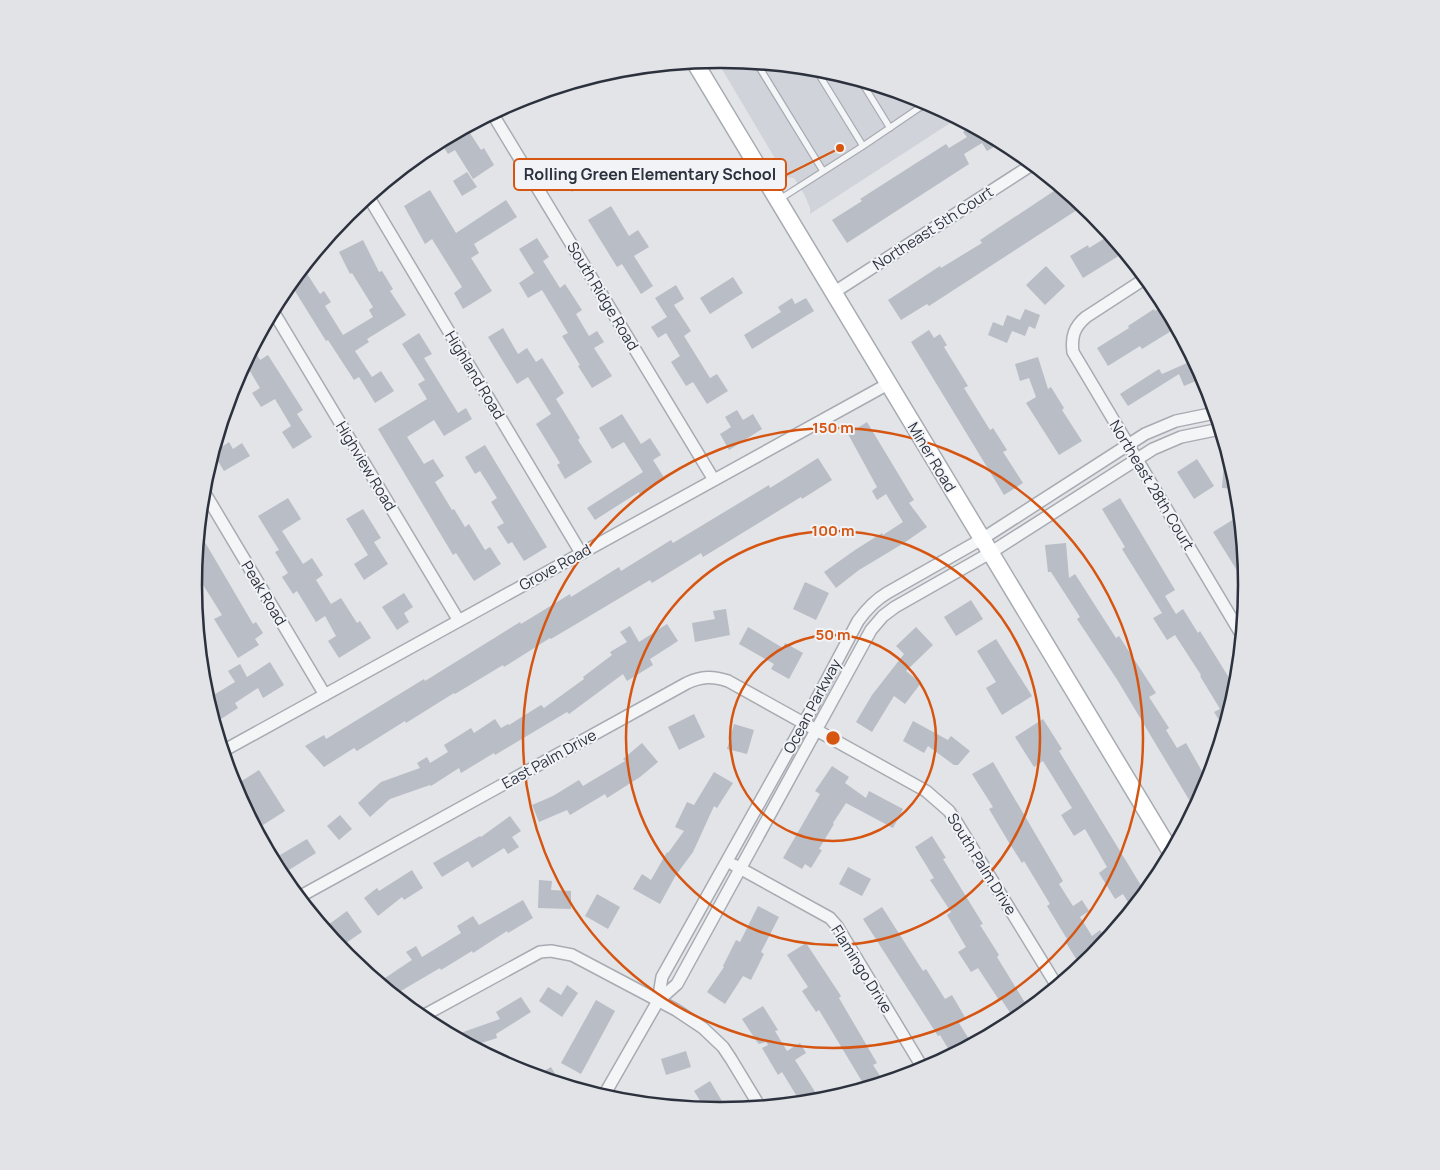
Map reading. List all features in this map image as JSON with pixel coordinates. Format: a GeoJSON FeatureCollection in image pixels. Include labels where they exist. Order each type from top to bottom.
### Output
{"type":"FeatureCollection","features":[{"type":"Feature","properties":{"kind":"street","name":"Miner Road"},"geometry":{"type":"LineString","coordinates":[[699,69],[1167,846]]}},
{"type":"Feature","properties":{"kind":"street","name":"South Ridge Road"},"geometry":{"type":"LineString","coordinates":[[496,119],[714,480]]}},
{"type":"Feature","properties":{"kind":"street","name":"Northeast 5th Court"},"geometry":{"type":"LineString","coordinates":[[833,293],[1027,168]]}},
{"type":"Feature","properties":{"kind":"street","name":"Highland Road"},"geometry":{"type":"LineString","coordinates":[[372,203],[581,553]]}},
{"type":"Feature","properties":{"kind":"street","name":"Northeast 28th Court"},"geometry":{"type":"LineString","coordinates":[[1140,282],[1078,324],[1073,332],[1073,352],[1235,625]]}},
{"type":"Feature","properties":{"kind":"street","name":"Highview Road"},"geometry":{"type":"LineString","coordinates":[[277,318],[459,621]]}},
{"type":"Feature","properties":{"kind":"street","name":"Grove Road"},"geometry":{"type":"LineString","coordinates":[[229,748],[888,384]]}},
{"type":"Feature","properties":{"kind":"street","name":"Ocean Parkway"},"geometry":{"type":"LineString","coordinates":[[658,1001],[662,976],[804,723],[858,621],[871,604],[886,592],[982,539],[1127,444],[1176,421],[1208,414]]}},
{"type":"Feature","properties":{"kind":"street","name":"Ocean Parkway"},"geometry":{"type":"LineString","coordinates":[[607,1090],[658,1001],[677,984],[872,630],[883,616],[895,607],[990,553],[1135,458],[1181,437],[1213,430]]}},
{"type":"Feature","properties":{"kind":"street","name":"Peak Road"},"geometry":{"type":"LineString","coordinates":[[209,501],[325,695]]}},
{"type":"Feature","properties":{"kind":"street","name":"East Palm Drive"},"geometry":{"type":"LineString","coordinates":[[305,894],[697,678],[707,677],[728,681],[804,723]]}},
{"type":"Feature","properties":{"kind":"street","name":"South Palm Drive"},"geometry":{"type":"LineString","coordinates":[[804,723],[926,791],[949,811],[958,822],[1054,980]]}},
{"type":"Feature","properties":{"kind":"street","name":"Flamingo Drive"},"geometry":{"type":"LineString","coordinates":[[726,860],[830,918],[837,926],[919,1062]]}},
{"type":"Feature","properties":{"kind":"street"},"geometry":{"type":"LineString","coordinates":[[429,1013],[530,957],[551,951],[572,954],[681,1013],[703,1028],[731,1059],[756,1101]]}},
{"type":"Feature","properties":{"kind":"lane"},"geometry":{"type":"LineString","coordinates":[[761,70],[823,171]]}},
{"type":"Feature","properties":{"kind":"lane"},"geometry":{"type":"LineString","coordinates":[[820,77],[863,146]]}},
{"type":"Feature","properties":{"kind":"lane"},"geometry":{"type":"LineString","coordinates":[[866,89],[890,128]]}},
{"type":"Feature","properties":{"kind":"lane"},"geometry":{"type":"LineString","coordinates":[[778,200],[920,108]]}},
{"type":"Feature","properties":{"kind":"shaded area"},"geometry":{"type":"Polygon","coordinates":[[[721,68],[788,72],[821,77],[886,95],[951,122],[810,214],[810,208],[805,196],[794,178],[786,177],[721,68]]]}},
{"type":"Feature","properties":{"kind":"building"},"geometry":{"type":"Polygon","coordinates":[[[966,130],[994,147],[987,151],[982,143],[964,154],[969,164],[847,243],[832,220],[862,201],[860,199],[946,144],[949,148],[967,137],[963,132],[966,130]]]}},
{"type":"Feature","properties":{"kind":"building"},"geometry":{"type":"Polygon","coordinates":[[[470,132],[481,150],[484,148],[494,165],[473,179],[455,150],[448,154],[444,148],[470,132]]]}},
{"type":"Feature","properties":{"kind":"building"},"geometry":{"type":"Polygon","coordinates":[[[582,161],[593,178],[572,192],[561,174],[582,161]]]}},
{"type":"Feature","properties":{"kind":"building"},"geometry":{"type":"Polygon","coordinates":[[[467,172],[477,187],[462,196],[453,181],[467,172]]]}},
{"type":"Feature","properties":{"kind":"building"},"geometry":{"type":"Polygon","coordinates":[[[430,190],[456,233],[506,200],[517,217],[474,244],[479,253],[471,258],[492,291],[463,309],[454,293],[462,287],[432,239],[425,244],[404,206],[430,190]]]}},
{"type":"Feature","properties":{"kind":"building"},"geometry":{"type":"Polygon","coordinates":[[[1055,191],[1077,210],[929,306],[927,304],[901,320],[888,300],[940,266],[941,268],[982,243],[980,240],[1055,191]]]}},
{"type":"Feature","properties":{"kind":"building"},"geometry":{"type":"Polygon","coordinates":[[[611,206],[629,236],[638,230],[649,247],[634,256],[653,286],[641,294],[622,264],[617,267],[588,220],[611,206]]]}},
{"type":"Feature","properties":{"kind":"building"},"geometry":{"type":"Polygon","coordinates":[[[537,238],[549,257],[543,261],[560,288],[565,284],[582,310],[576,314],[589,336],[597,331],[604,342],[594,348],[612,376],[592,388],[562,336],[568,333],[542,290],[528,298],[519,283],[534,273],[519,249],[537,238]]]}},
{"type":"Feature","properties":{"kind":"building"},"geometry":{"type":"Polygon","coordinates":[[[1104,239],[1119,256],[1083,278],[1070,256],[1088,245],[1089,248],[1104,239]]]}},
{"type":"Feature","properties":{"kind":"building"},"geometry":{"type":"Polygon","coordinates":[[[363,240],[379,272],[382,271],[393,289],[390,291],[406,315],[367,339],[369,342],[355,351],[372,377],[381,371],[394,391],[375,403],[359,377],[354,380],[328,340],[326,341],[295,290],[307,273],[320,294],[324,291],[331,302],[325,306],[343,335],[373,317],[369,310],[373,307],[352,273],[350,274],[339,252],[363,240]]]}},
{"type":"Feature","properties":{"kind":"building"},"geometry":{"type":"Polygon","coordinates":[[[1046,266],[1065,286],[1045,305],[1026,285],[1046,266]]]}},
{"type":"Feature","properties":{"kind":"building"},"geometry":{"type":"Polygon","coordinates":[[[733,277],[743,293],[710,314],[700,298],[733,277]]]}},
{"type":"Feature","properties":{"kind":"building"},"geometry":{"type":"Polygon","coordinates":[[[676,285],[684,299],[674,305],[691,331],[684,336],[710,378],[717,374],[728,391],[707,404],[693,382],[686,386],[671,362],[680,356],[666,333],[658,338],[651,327],[667,317],[655,298],[676,285]]]}},
{"type":"Feature","properties":{"kind":"building"},"geometry":{"type":"Polygon","coordinates":[[[792,298],[795,304],[806,298],[814,311],[752,349],[744,335],[781,312],[778,307],[792,298]]]}},
{"type":"Feature","properties":{"kind":"building"},"geometry":{"type":"Polygon","coordinates":[[[1025,309],[1040,315],[1035,329],[1029,326],[1025,336],[1012,331],[1007,343],[988,335],[993,322],[1003,326],[1007,315],[1020,320],[1025,309]]]}},
{"type":"Feature","properties":{"kind":"building"},"geometry":{"type":"Polygon","coordinates":[[[1154,309],[1155,311],[1158,309],[1171,331],[1142,349],[1140,346],[1108,366],[1097,348],[1129,328],[1128,326],[1154,309]]]}},
{"type":"Feature","properties":{"kind":"building"},"geometry":{"type":"Polygon","coordinates":[[[503,328],[518,354],[527,348],[536,362],[542,358],[564,393],[556,399],[592,462],[565,479],[557,465],[560,463],[536,424],[551,414],[528,377],[517,384],[488,337],[503,328]]]}},
{"type":"Feature","properties":{"kind":"building"},"geometry":{"type":"Polygon","coordinates":[[[929,330],[934,338],[940,334],[947,345],[944,347],[968,386],[964,388],[990,430],[993,428],[1007,450],[1003,452],[1023,483],[1004,495],[911,342],[929,330]]]}},
{"type":"Feature","properties":{"kind":"building"},"geometry":{"type":"Polygon","coordinates":[[[419,333],[432,354],[424,358],[458,413],[466,408],[472,419],[444,436],[434,420],[407,437],[424,464],[433,459],[444,476],[435,482],[452,510],[454,509],[465,527],[469,524],[485,550],[490,547],[501,564],[474,581],[456,553],[453,555],[378,429],[427,399],[418,384],[425,380],[402,344],[419,333]]]}},
{"type":"Feature","properties":{"kind":"building"},"geometry":{"type":"Polygon","coordinates":[[[257,355],[260,360],[268,355],[303,410],[297,414],[312,437],[293,449],[282,432],[291,426],[275,399],[261,407],[252,393],[260,388],[249,370],[257,355]]]}},
{"type":"Feature","properties":{"kind":"building"},"geometry":{"type":"Polygon","coordinates":[[[1038,357],[1048,389],[1051,387],[1064,408],[1062,410],[1082,441],[1059,455],[1026,403],[1036,397],[1029,378],[1020,381],[1015,364],[1038,357]]]}},
{"type":"Feature","properties":{"kind":"building"},"geometry":{"type":"Polygon","coordinates":[[[1187,363],[1195,381],[1184,386],[1179,374],[1128,406],[1120,394],[1159,369],[1162,374],[1187,363]]]}},
{"type":"Feature","properties":{"kind":"building"},"geometry":{"type":"Polygon","coordinates":[[[737,410],[743,420],[753,414],[762,429],[729,450],[720,434],[731,427],[725,417],[737,410]]]}},
{"type":"Feature","properties":{"kind":"building"},"geometry":{"type":"Polygon","coordinates":[[[622,414],[641,444],[650,438],[661,455],[653,460],[665,479],[640,495],[639,492],[595,520],[587,508],[643,472],[624,442],[612,449],[599,428],[622,414]]]}},
{"type":"Feature","properties":{"kind":"building"},"geometry":{"type":"Polygon","coordinates":[[[867,422],[914,500],[909,503],[927,527],[859,570],[836,588],[824,572],[855,550],[903,522],[886,494],[877,500],[872,491],[877,487],[848,434],[867,422]]]}},
{"type":"Feature","properties":{"kind":"building"},"geometry":{"type":"Polygon","coordinates":[[[229,442],[233,449],[242,443],[250,456],[224,471],[218,461],[221,447],[229,442]]]}},
{"type":"Feature","properties":{"kind":"building"},"geometry":{"type":"Polygon","coordinates":[[[485,445],[547,547],[524,561],[512,542],[508,544],[497,527],[504,523],[491,502],[497,498],[480,471],[475,474],[465,457],[485,445]]]}},
{"type":"Feature","properties":{"kind":"building"},"geometry":{"type":"Polygon","coordinates":[[[818,458],[832,480],[703,557],[701,553],[652,583],[650,580],[504,667],[503,665],[357,751],[354,748],[324,767],[305,746],[324,735],[326,739],[520,622],[521,624],[570,594],[571,597],[619,567],[621,571],[671,540],[673,543],[769,485],[770,488],[818,458]]]}},
{"type":"Feature","properties":{"kind":"building"},"geometry":{"type":"Polygon","coordinates":[[[1197,459],[1214,486],[1194,499],[1177,472],[1197,459]]]}},
{"type":"Feature","properties":{"kind":"building"},"geometry":{"type":"Polygon","coordinates":[[[1224,466],[1229,488],[1222,488],[1224,466]]]}},
{"type":"Feature","properties":{"kind":"building"},"geometry":{"type":"Polygon","coordinates":[[[288,498],[301,519],[282,531],[303,564],[312,558],[323,575],[316,580],[331,604],[341,598],[357,623],[360,621],[371,638],[339,658],[328,641],[336,636],[325,616],[316,622],[297,591],[293,594],[282,577],[288,573],[275,552],[279,550],[258,516],[288,498]]]}},
{"type":"Feature","properties":{"kind":"building"},"geometry":{"type":"Polygon","coordinates":[[[1120,498],[1175,590],[1165,596],[1176,614],[1183,609],[1198,633],[1200,631],[1229,678],[1219,721],[1214,712],[1220,709],[1201,675],[1175,635],[1167,640],[1153,618],[1162,613],[1122,549],[1125,547],[1102,509],[1120,498]]]}},
{"type":"Feature","properties":{"kind":"building"},"geometry":{"type":"Polygon","coordinates":[[[363,509],[381,538],[374,542],[388,564],[364,580],[354,564],[368,555],[346,519],[363,509]]]}},
{"type":"Feature","properties":{"kind":"building"},"geometry":{"type":"Polygon","coordinates":[[[1233,519],[1237,571],[1213,532],[1233,519]]]}},
{"type":"Feature","properties":{"kind":"building"},"geometry":{"type":"Polygon","coordinates":[[[205,542],[253,624],[256,622],[263,633],[255,639],[259,645],[238,658],[214,619],[222,615],[202,583],[205,542]]]}},
{"type":"Feature","properties":{"kind":"building"},"geometry":{"type":"Polygon","coordinates":[[[1066,543],[1069,578],[1075,574],[1116,638],[1119,636],[1156,693],[1149,697],[1169,728],[1166,730],[1177,748],[1186,743],[1202,772],[1190,801],[1118,681],[1077,619],[1080,617],[1051,572],[1048,572],[1045,545],[1066,543]]]}},
{"type":"Feature","properties":{"kind":"building"},"geometry":{"type":"Polygon","coordinates":[[[805,582],[829,593],[816,620],[793,609],[805,582]]]}},
{"type":"Feature","properties":{"kind":"building"},"geometry":{"type":"Polygon","coordinates":[[[404,593],[413,607],[404,613],[409,622],[397,630],[382,607],[404,593]]]}},
{"type":"Feature","properties":{"kind":"building"},"geometry":{"type":"Polygon","coordinates":[[[971,600],[983,619],[956,636],[944,617],[971,600]]]}},
{"type":"Feature","properties":{"kind":"building"},"geometry":{"type":"Polygon","coordinates":[[[726,609],[730,635],[695,642],[692,623],[715,619],[713,611],[726,609]]]}},
{"type":"Feature","properties":{"kind":"building"},"geometry":{"type":"Polygon","coordinates":[[[667,624],[678,641],[650,659],[653,665],[627,681],[623,674],[569,714],[567,712],[461,773],[459,768],[431,786],[390,799],[370,817],[358,803],[381,782],[420,768],[417,763],[427,757],[430,763],[448,752],[444,745],[471,728],[474,733],[495,719],[501,728],[541,705],[544,708],[584,679],[583,677],[612,655],[610,652],[627,642],[620,632],[630,626],[639,642],[667,624]]]}},
{"type":"Feature","properties":{"kind":"building"},"geometry":{"type":"Polygon","coordinates":[[[748,627],[783,648],[785,643],[803,653],[789,679],[771,669],[774,664],[739,644],[748,627]]]}},
{"type":"Feature","properties":{"kind":"building"},"geometry":{"type":"Polygon","coordinates":[[[916,627],[933,645],[906,671],[921,683],[905,704],[894,696],[872,732],[856,722],[872,695],[904,654],[896,646],[916,627]]]}},
{"type":"Feature","properties":{"kind":"building"},"geometry":{"type":"Polygon","coordinates":[[[996,639],[1032,696],[1002,715],[986,688],[996,682],[977,651],[996,639]]]}},
{"type":"Feature","properties":{"kind":"building"},"geometry":{"type":"Polygon","coordinates":[[[270,662],[284,685],[263,698],[258,688],[235,703],[238,708],[220,720],[214,695],[235,682],[228,671],[240,664],[247,677],[270,662]]]}},
{"type":"Feature","properties":{"kind":"building"},"geometry":{"type":"Polygon","coordinates":[[[694,714],[705,737],[679,750],[668,727],[694,714]]]}},
{"type":"Feature","properties":{"kind":"building"},"geometry":{"type":"Polygon","coordinates":[[[1043,719],[1062,749],[1059,751],[1141,886],[1128,903],[1123,894],[1115,899],[1099,873],[1107,867],[1085,829],[1074,836],[1061,815],[1072,808],[1043,761],[1034,767],[1015,737],[1043,719]]]}},
{"type":"Feature","properties":{"kind":"building"},"geometry":{"type":"Polygon","coordinates":[[[913,721],[948,740],[951,736],[970,751],[958,765],[954,765],[928,746],[924,753],[903,741],[913,721]]]}},
{"type":"Feature","properties":{"kind":"building"},"geometry":{"type":"Polygon","coordinates":[[[734,724],[754,730],[747,754],[727,749],[734,724]]]}},
{"type":"Feature","properties":{"kind":"building"},"geometry":{"type":"Polygon","coordinates":[[[642,743],[658,762],[640,777],[607,798],[605,794],[570,815],[567,810],[539,822],[532,805],[553,796],[579,780],[583,786],[625,761],[623,759],[642,743]]]}},
{"type":"Feature","properties":{"kind":"building"},"geometry":{"type":"Polygon","coordinates":[[[993,762],[1063,881],[1059,884],[1073,906],[1082,900],[1089,911],[1080,917],[1092,936],[1100,930],[1102,934],[1077,960],[1065,941],[1067,939],[1047,906],[1050,904],[1024,861],[1022,863],[1008,841],[989,809],[993,807],[972,774],[993,762]]]}},
{"type":"Feature","properties":{"kind":"building"},"geometry":{"type":"Polygon","coordinates":[[[832,766],[849,777],[845,783],[866,798],[869,791],[903,809],[893,828],[846,803],[819,849],[822,850],[811,868],[805,864],[802,869],[783,858],[820,794],[815,791],[832,766]]]}},
{"type":"Feature","properties":{"kind":"building"},"geometry":{"type":"Polygon","coordinates":[[[259,770],[285,811],[263,825],[241,781],[259,770]]]}},
{"type":"Feature","properties":{"kind":"building"},"geometry":{"type":"Polygon","coordinates":[[[714,772],[733,783],[717,808],[714,806],[693,852],[676,875],[660,904],[633,889],[642,874],[651,880],[667,852],[684,831],[675,827],[687,802],[694,805],[714,772]]]}},
{"type":"Feature","properties":{"kind":"building"},"geometry":{"type":"Polygon","coordinates":[[[340,815],[352,829],[339,840],[327,826],[340,815]]]}},
{"type":"Feature","properties":{"kind":"building"},"geometry":{"type":"Polygon","coordinates":[[[510,816],[521,831],[512,837],[519,847],[508,854],[504,848],[472,868],[468,861],[442,877],[433,863],[481,837],[510,816]]]}},
{"type":"Feature","properties":{"kind":"building"},"geometry":{"type":"Polygon","coordinates":[[[932,836],[946,858],[943,859],[983,924],[980,925],[999,955],[997,957],[1025,1003],[1010,1013],[1001,999],[999,1000],[978,968],[971,972],[958,952],[966,947],[947,915],[951,912],[930,880],[934,878],[915,847],[932,836]]]}},
{"type":"Feature","properties":{"kind":"building"},"geometry":{"type":"Polygon","coordinates":[[[307,839],[316,853],[289,870],[280,855],[307,839]]]}},
{"type":"Feature","properties":{"kind":"building"},"geometry":{"type":"Polygon","coordinates":[[[848,867],[871,879],[862,896],[839,884],[848,867]]]}},
{"type":"Feature","properties":{"kind":"building"},"geometry":{"type":"Polygon","coordinates":[[[412,870],[423,888],[404,900],[402,897],[378,916],[364,898],[377,888],[379,891],[412,870]]]}},
{"type":"Feature","properties":{"kind":"building"},"geometry":{"type":"Polygon","coordinates":[[[539,880],[552,881],[551,890],[571,891],[571,909],[538,908],[539,880]]]}},
{"type":"Feature","properties":{"kind":"building"},"geometry":{"type":"Polygon","coordinates":[[[597,894],[620,907],[608,929],[585,916],[597,894]]]}},
{"type":"Feature","properties":{"kind":"building"},"geometry":{"type":"Polygon","coordinates":[[[523,900],[533,918],[508,933],[507,931],[473,953],[472,951],[400,992],[384,978],[412,960],[406,952],[416,946],[422,957],[461,933],[457,926],[473,916],[479,925],[523,900]]]}},
{"type":"Feature","properties":{"kind":"building"},"geometry":{"type":"Polygon","coordinates":[[[758,906],[779,917],[761,952],[764,954],[751,980],[743,976],[725,1004],[707,992],[724,967],[736,940],[740,942],[758,906]]]}},
{"type":"Feature","properties":{"kind":"building"},"geometry":{"type":"Polygon","coordinates":[[[882,907],[923,971],[926,969],[945,999],[952,995],[966,1019],[959,1023],[969,1039],[949,1049],[940,1035],[938,1036],[863,919],[882,907]]]}},
{"type":"Feature","properties":{"kind":"building"},"geometry":{"type":"Polygon","coordinates":[[[347,911],[362,932],[346,943],[329,924],[347,911]]]}},
{"type":"Feature","properties":{"kind":"building"},"geometry":{"type":"Polygon","coordinates":[[[806,943],[841,996],[839,998],[877,1063],[873,1065],[881,1077],[863,1082],[819,1010],[816,1012],[802,991],[808,987],[787,955],[806,943]]]}},
{"type":"Feature","properties":{"kind":"building"},"geometry":{"type":"Polygon","coordinates":[[[567,985],[578,993],[562,1017],[539,1001],[548,987],[561,995],[567,985]]]}},
{"type":"Feature","properties":{"kind":"building"},"geometry":{"type":"Polygon","coordinates":[[[521,997],[531,1012],[496,1034],[497,1038],[480,1043],[461,1033],[500,1019],[496,1012],[521,997]]]}},
{"type":"Feature","properties":{"kind":"building"},"geometry":{"type":"Polygon","coordinates":[[[596,1000],[615,1011],[581,1074],[561,1063],[596,1000]]]}},
{"type":"Feature","properties":{"kind":"building"},"geometry":{"type":"Polygon","coordinates":[[[763,1006],[778,1030],[775,1031],[787,1051],[800,1043],[806,1053],[795,1060],[816,1094],[797,1097],[782,1072],[778,1075],[762,1048],[768,1045],[766,1042],[759,1044],[742,1019],[763,1006]]]}},
{"type":"Feature","properties":{"kind":"building"},"geometry":{"type":"Polygon","coordinates":[[[686,1051],[691,1067],[666,1075],[661,1059],[686,1051]]]}},
{"type":"Feature","properties":{"kind":"building"},"geometry":{"type":"Polygon","coordinates":[[[551,1067],[556,1076],[554,1075],[544,1071],[551,1067]]]}},
{"type":"Feature","properties":{"kind":"building"},"geometry":{"type":"Polygon","coordinates":[[[710,1081],[723,1102],[701,1101],[694,1091],[710,1081]]]}},
{"type":"Feature","properties":{"kind":"place","name":"Rolling Green Elementary School"},"geometry":{"type":"Point","coordinates":[840,148]}}]}
